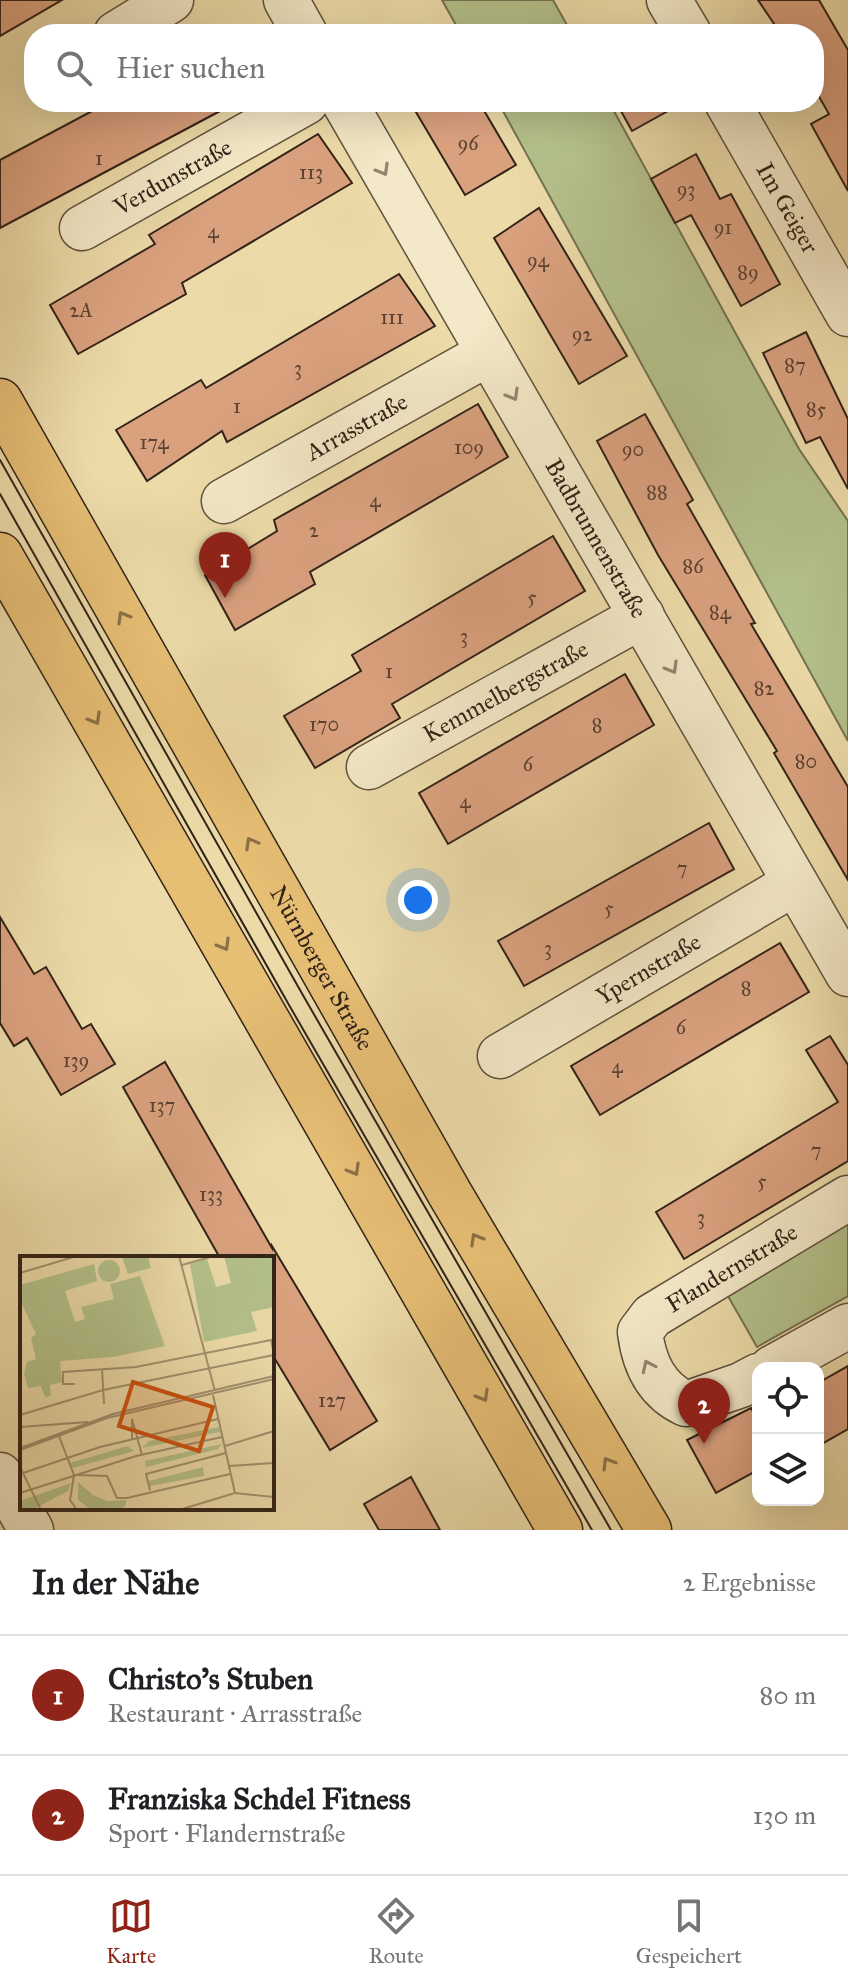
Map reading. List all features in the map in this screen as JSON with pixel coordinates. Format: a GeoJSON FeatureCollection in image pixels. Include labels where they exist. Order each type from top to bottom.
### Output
{"type":"FeatureCollection","features":[{"type":"Feature","properties":{"kind":"main road","name":"Nürnberger Straße"},"geometry":{"type":"LineString","coordinates":[[0,401],[434,1167],[649,1530]]}},
{"type":"Feature","properties":{"kind":"main road"},"geometry":{"type":"LineString","coordinates":[[0,555],[560,1530]]}},
{"type":"Feature","properties":{"kind":"street"},"geometry":{"type":"LineString","coordinates":[[132,24],[171,0]]}},
{"type":"Feature","properties":{"kind":"street"},"geometry":{"type":"LineString","coordinates":[[286,0],[299,24]]}},
{"type":"Feature","properties":{"kind":"street"},"geometry":{"type":"LineString","coordinates":[[669,0],[683,24]]}},
{"type":"Feature","properties":{"kind":"street","name":"Verdunstraße"},"geometry":{"type":"LineString","coordinates":[[82,228],[288,112]]}},
{"type":"Feature","properties":{"kind":"street","name":"Badbrunnenstraße"},"geometry":{"type":"LineString","coordinates":[[350,112],[848,974]]}},
{"type":"Feature","properties":{"kind":"street","name":"Im Geiger"},"geometry":{"type":"LineString","coordinates":[[733,112],[848,314]]}},
{"type":"Feature","properties":{"kind":"street","name":"Arrasstraße"},"geometry":{"type":"LineString","coordinates":[[224,501],[489,353]]}},
{"type":"Feature","properties":{"kind":"street","name":"Kemmelbergstraße"},"geometry":{"type":"LineString","coordinates":[[369,767],[642,616]]}},
{"type":"Feature","properties":{"kind":"street","name":"Ypernstraße"},"geometry":{"type":"LineString","coordinates":[[500,1056],[795,883]]}},
{"type":"Feature","properties":{"kind":"street","name":"Flandernstraße"},"geometry":{"type":"LineString","coordinates":[[752,1379],[686,1404],[655,1381],[642,1353],[640,1332],[652,1316],[848,1198]]}},
{"type":"Feature","properties":{"kind":"street"},"geometry":{"type":"LineString","coordinates":[[783,1362],[848,1326]]}},
{"type":"Feature","properties":{"kind":"street"},"geometry":{"type":"LineString","coordinates":[[0,1475],[31,1530]]}},
{"type":"Feature","properties":{"kind":"green space"},"geometry":{"type":"Polygon","coordinates":[[[442,0],[553,0],[566,24],[455,24],[442,0]]]}},
{"type":"Feature","properties":{"kind":"green space"},"geometry":{"type":"Polygon","coordinates":[[[503,112],[614,112],[799,449],[848,521],[848,741],[503,112]]]}},
{"type":"Feature","properties":{"kind":"green space"},"geometry":{"type":"Polygon","coordinates":[[[848,1222],[848,1296],[757,1347],[725,1291],[848,1222]]]}},
{"type":"Feature","properties":{"kind":"building"},"geometry":{"type":"Polygon","coordinates":[[[0,0],[62,0],[0,36],[0,0]]]}},
{"type":"Feature","properties":{"kind":"building"},"geometry":{"type":"Polygon","coordinates":[[[758,0],[819,0],[848,50],[848,191],[811,124],[829,114],[824,105],[824,24],[774,24],[758,0]]]}},
{"type":"Feature","properties":{"kind":"building"},"geometry":{"type":"Polygon","coordinates":[[[90,112],[218,112],[0,228],[0,160],[90,112]]]}},
{"type":"Feature","properties":{"kind":"building"},"geometry":{"type":"Polygon","coordinates":[[[416,112],[485,112],[516,165],[465,195],[416,112]]]}},
{"type":"Feature","properties":{"kind":"building"},"geometry":{"type":"Polygon","coordinates":[[[622,112],[666,112],[632,131],[622,112]]]}},
{"type":"Feature","properties":{"kind":"building"},"geometry":{"type":"Polygon","coordinates":[[[318,134],[352,183],[182,283],[186,294],[78,354],[50,305],[155,244],[149,235],[318,134]]]}},
{"type":"Feature","properties":{"kind":"building"},"geometry":{"type":"Polygon","coordinates":[[[696,154],[720,199],[731,194],[780,284],[741,306],[691,215],[675,223],[651,179],[696,154]]]}},
{"type":"Feature","properties":{"kind":"building"},"geometry":{"type":"Polygon","coordinates":[[[539,208],[627,356],[579,384],[494,238],[539,208]]]}},
{"type":"Feature","properties":{"kind":"building"},"geometry":{"type":"Polygon","coordinates":[[[399,274],[435,326],[227,442],[222,431],[147,481],[116,430],[201,380],[206,388],[399,274]]]}},
{"type":"Feature","properties":{"kind":"building"},"geometry":{"type":"Polygon","coordinates":[[[806,332],[848,419],[848,489],[820,437],[806,443],[763,353],[806,332]]]}},
{"type":"Feature","properties":{"kind":"building"},"geometry":{"type":"Polygon","coordinates":[[[478,404],[508,457],[310,572],[315,584],[235,630],[205,575],[277,531],[274,520],[478,404]]]}},
{"type":"Feature","properties":{"kind":"building"},"geometry":{"type":"Polygon","coordinates":[[[645,414],[693,500],[687,504],[755,623],[751,624],[848,787],[848,880],[774,753],[777,751],[658,555],[597,441],[645,414]]]}},
{"type":"Feature","properties":{"kind":"building"},"geometry":{"type":"Polygon","coordinates":[[[553,536],[585,591],[392,704],[400,718],[315,768],[284,716],[361,671],[352,655],[553,536]]]}},
{"type":"Feature","properties":{"kind":"building"},"geometry":{"type":"Polygon","coordinates":[[[625,674],[654,725],[448,844],[419,793],[625,674]]]}},
{"type":"Feature","properties":{"kind":"building"},"geometry":{"type":"Polygon","coordinates":[[[709,823],[734,869],[524,986],[498,941],[709,823]]]}},
{"type":"Feature","properties":{"kind":"building"},"geometry":{"type":"Polygon","coordinates":[[[0,917],[34,974],[46,967],[82,1029],[91,1024],[115,1064],[61,1095],[27,1038],[14,1046],[0,1023],[0,917]]]}},
{"type":"Feature","properties":{"kind":"building"},"geometry":{"type":"Polygon","coordinates":[[[780,943],[809,992],[600,1115],[571,1066],[780,943]]]}},
{"type":"Feature","properties":{"kind":"building"},"geometry":{"type":"Polygon","coordinates":[[[830,1036],[848,1065],[848,1161],[684,1259],[656,1212],[838,1102],[806,1050],[830,1036]]]}},
{"type":"Feature","properties":{"kind":"building"},"geometry":{"type":"Polygon","coordinates":[[[165,1062],[272,1248],[377,1421],[330,1450],[274,1357],[274,1256],[219,1256],[123,1087],[165,1062]]]}},
{"type":"Feature","properties":{"kind":"building"},"geometry":{"type":"Polygon","coordinates":[[[848,1366],[848,1429],[824,1443],[824,1434],[824,1380],[848,1366]]]}},
{"type":"Feature","properties":{"kind":"building"},"geometry":{"type":"Polygon","coordinates":[[[751,1408],[752,1473],[716,1493],[687,1440],[751,1408]]]}},
{"type":"Feature","properties":{"kind":"building"},"geometry":{"type":"Polygon","coordinates":[[[411,1477],[440,1530],[379,1530],[364,1504],[411,1477]]]}},
{"type":"Feature","properties":{"kind":"tram line"},"geometry":{"type":"LineString","coordinates":[[0,460],[611,1530]]}},
{"type":"Feature","properties":{"kind":"tram line"},"geometry":{"type":"LineString","coordinates":[[0,494],[289,1005],[592,1530]]}},
{"type":"Feature","properties":{"kind":"place","name":"Christo's Stuben"},"geometry":{"type":"Point","coordinates":[225,598]}},
{"type":"Feature","properties":{"kind":"place","name":"Franziska Schdel Fitness"},"geometry":{"type":"Point","coordinates":[704,1444]}}]}
